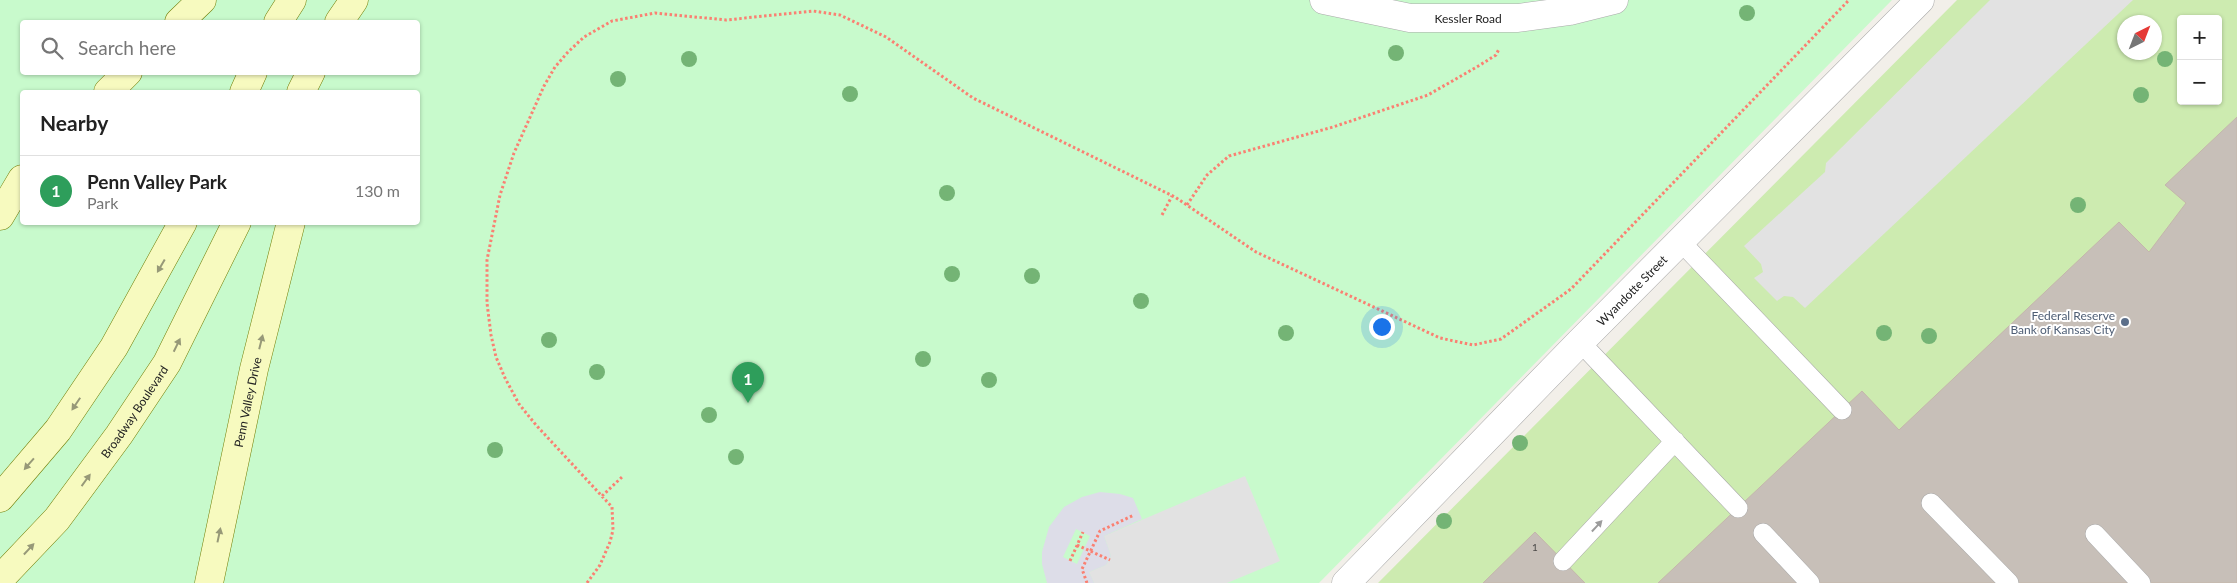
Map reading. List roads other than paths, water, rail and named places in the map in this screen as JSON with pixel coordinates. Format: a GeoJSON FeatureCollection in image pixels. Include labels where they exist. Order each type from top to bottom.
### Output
{"type":"FeatureCollection","features":[{"type":"Feature","properties":{"kind":"main road"},"geometry":{"type":"LineString","coordinates":[[180,20],[202,0]]}},
{"type":"Feature","properties":{"kind":"main road"},"geometry":{"type":"LineString","coordinates":[[279,20],[292,0]]}},
{"type":"Feature","properties":{"kind":"main road"},"geometry":{"type":"LineString","coordinates":[[340,20],[354,0]]}},
{"type":"Feature","properties":{"kind":"main road"},"geometry":{"type":"LineString","coordinates":[[110,90],[125,75]]}},
{"type":"Feature","properties":{"kind":"main road"},"geometry":{"type":"LineString","coordinates":[[245,90],[252,75]]}},
{"type":"Feature","properties":{"kind":"main road"},"geometry":{"type":"LineString","coordinates":[[302,90],[310,75]]}},
{"type":"Feature","properties":{"kind":"main road"},"geometry":{"type":"LineString","coordinates":[[317,90],[320,75]]}},
{"type":"Feature","properties":{"kind":"main road"},"geometry":{"type":"LineString","coordinates":[[0,216],[20,182]]}},
{"type":"Feature","properties":{"kind":"main road"},"geometry":{"type":"LineString","coordinates":[[0,498],[58,430],[114,347],[174,242],[182,225]]}},
{"type":"Feature","properties":{"kind":"main road","name":"Broadway Boulevard"},"geometry":{"type":"LineString","coordinates":[[0,579],[57,519],[119,435],[168,364],[236,225]]}},
{"type":"Feature","properties":{"kind":"main road","name":"Penn Valley Drive"},"geometry":{"type":"LineString","coordinates":[[209,583],[254,369],[289,225]]}},
{"type":"Feature","properties":{"kind":"street","name":"Kessler Road"},"geometry":{"type":"LineString","coordinates":[[1324,0],[1410,18],[1518,18],[1570,11],[1614,0]]}},
{"type":"Feature","properties":{"kind":"street","name":"Wyandotte Street"},"geometry":{"type":"LineString","coordinates":[[1346,583],[1580,342],[1920,0]]}},
{"type":"Feature","properties":{"kind":"lane"},"geometry":{"type":"LineString","coordinates":[[1680,241],[1842,410]]}},
{"type":"Feature","properties":{"kind":"lane"},"geometry":{"type":"LineString","coordinates":[[1580,342],[1738,508]]}},
{"type":"Feature","properties":{"kind":"lane"},"geometry":{"type":"LineString","coordinates":[[1564,562],[1675,441]]}},
{"type":"Feature","properties":{"kind":"lane"},"geometry":{"type":"LineString","coordinates":[[1931,502],[2008,583]]}},
{"type":"Feature","properties":{"kind":"lane"},"geometry":{"type":"LineString","coordinates":[[1762,533],[1810,583]]}},
{"type":"Feature","properties":{"kind":"lane"},"geometry":{"type":"LineString","coordinates":[[2095,534],[2141,583]]}},
{"type":"Feature","properties":{"kind":"place","name":"Federal Reserve Bank of Kansas City"},"geometry":{"type":"Point","coordinates":[2125,322]}},
{"type":"Feature","properties":{"kind":"place","name":"Penn Valley Park"},"geometry":{"type":"Point","coordinates":[748,403]}}]}
